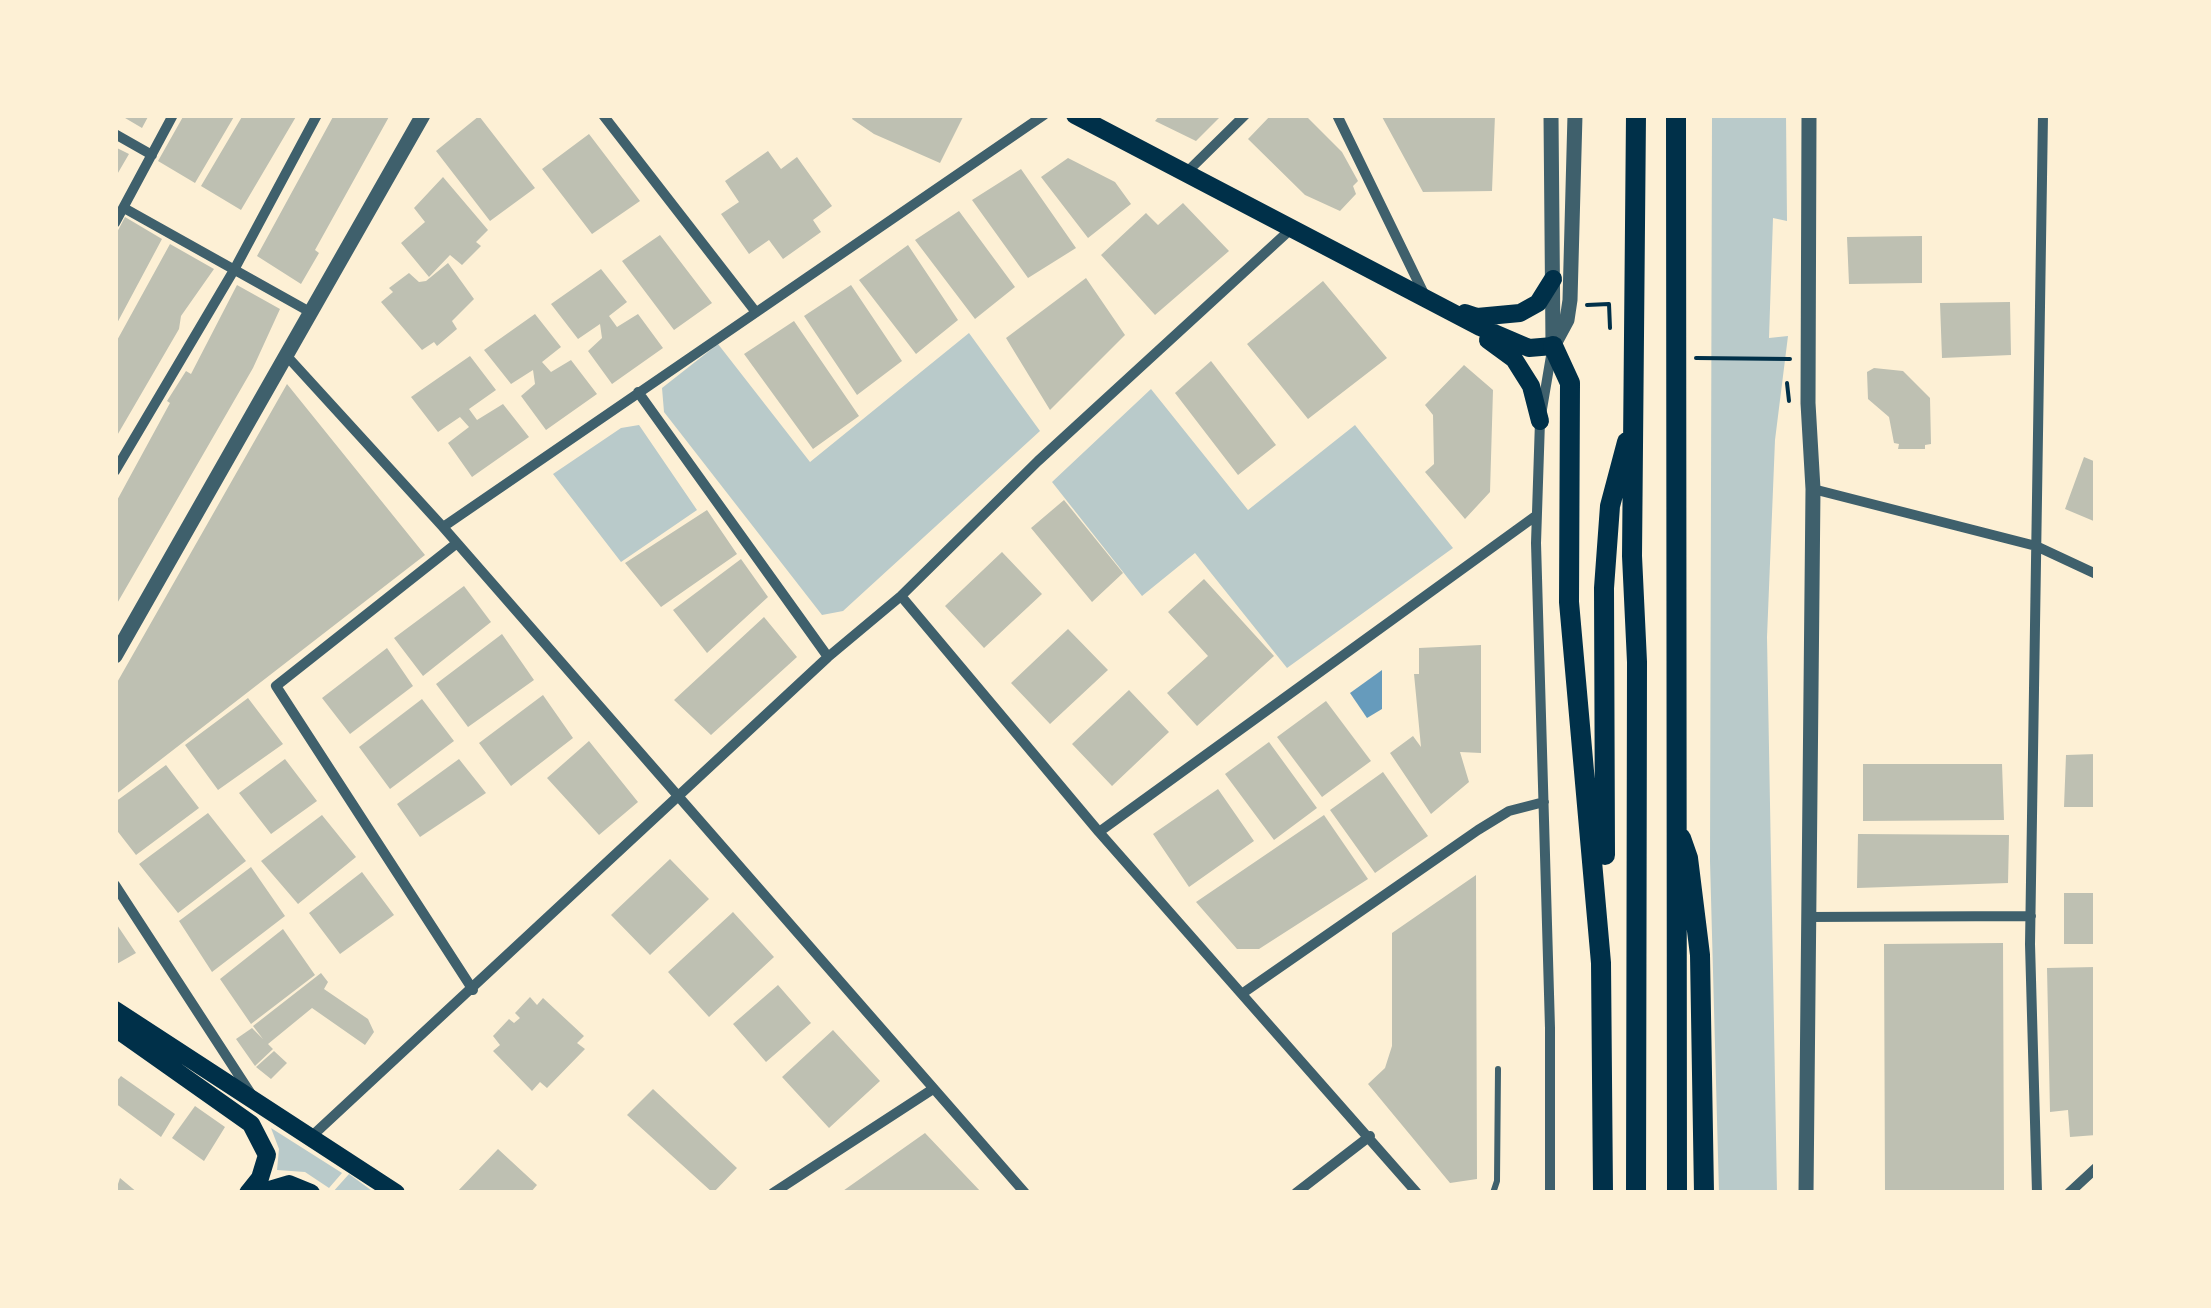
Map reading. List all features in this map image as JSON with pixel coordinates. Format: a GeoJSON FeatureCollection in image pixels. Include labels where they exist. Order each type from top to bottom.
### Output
{"type":"FeatureCollection","features":[{"type":"Feature","properties":{"kind":"highway"},"geometry":{"type":"LineString","coordinates":[[1636,115],[1636,1193]]}},
{"type":"Feature","properties":{"kind":"highway"},"geometry":{"type":"LineString","coordinates":[[1676,115],[1678,1193]]}},
{"type":"Feature","properties":{"kind":"highway"},"geometry":{"type":"LineString","coordinates":[[1553,346],[1570,383],[1569,602],[1600,964],[1603,1193]]}},
{"type":"Feature","properties":{"kind":"highway"},"geometry":{"type":"LineString","coordinates":[[1600,964],[1606,931],[1603,681],[1607,540],[1610,506],[1633,421]]}},
{"type":"Feature","properties":{"kind":"highway"},"geometry":{"type":"LineString","coordinates":[[1675,822],[1688,858],[1700,955],[1704,1193]]}},
{"type":"Feature","properties":{"kind":"main road"},"geometry":{"type":"LineString","coordinates":[[1075,115],[1506,340],[1529,348],[1553,346]]}},
{"type":"Feature","properties":{"kind":"main road"},"geometry":{"type":"LineString","coordinates":[[1450,308],[1476,317],[1520,314],[1538,303],[1552,279]]}},
{"type":"Feature","properties":{"kind":"main road"},"geometry":{"type":"LineString","coordinates":[[1450,308],[1514,359],[1531,386],[1540,421]]}},
{"type":"Feature","properties":{"kind":"main road"},"geometry":{"type":"LineString","coordinates":[[115,1010],[396,1193]]}},
{"type":"Feature","properties":{"kind":"main road"},"geometry":{"type":"LineString","coordinates":[[115,1028],[251,1124],[268,1155],[260,1178],[248,1193]]}},
{"type":"Feature","properties":{"kind":"main road"},"geometry":{"type":"LineString","coordinates":[[259,1193],[289,1184],[312,1193]]}},
{"type":"Feature","properties":{"kind":"street"},"geometry":{"type":"LineString","coordinates":[[115,223],[173,115]]}},
{"type":"Feature","properties":{"kind":"street"},"geometry":{"type":"LineString","coordinates":[[115,471],[234,270],[317,115]]}},
{"type":"Feature","properties":{"kind":"street"},"geometry":{"type":"LineString","coordinates":[[115,656],[423,115]]}},
{"type":"Feature","properties":{"kind":"street"},"geometry":{"type":"LineString","coordinates":[[604,115],[755,311]]}},
{"type":"Feature","properties":{"kind":"street"},"geometry":{"type":"LineString","coordinates":[[444,527],[1044,115]]}},
{"type":"Feature","properties":{"kind":"street"},"geometry":{"type":"LineString","coordinates":[[1187,172],[1244,115]]}},
{"type":"Feature","properties":{"kind":"street"},"geometry":{"type":"LineString","coordinates":[[1337,115],[1426,296]]}},
{"type":"Feature","properties":{"kind":"street"},"geometry":{"type":"LineString","coordinates":[[1550,1193],[1536,514],[1540,421],[1553,346],[1551,115]]}},
{"type":"Feature","properties":{"kind":"street"},"geometry":{"type":"LineString","coordinates":[[1553,346],[1568,320],[1570,300],[1576,115]]}},
{"type":"Feature","properties":{"kind":"street"},"geometry":{"type":"LineString","coordinates":[[1806,1193],[1813,489],[1808,403],[1810,115]]}},
{"type":"Feature","properties":{"kind":"street"},"geometry":{"type":"LineString","coordinates":[[2037,1193],[2031,916],[2043,115]]}},
{"type":"Feature","properties":{"kind":"street"},"geometry":{"type":"LineString","coordinates":[[115,134],[152,155]]}},
{"type":"Feature","properties":{"kind":"street"},"geometry":{"type":"LineString","coordinates":[[124,208],[310,312]]}},
{"type":"Feature","properties":{"kind":"street"},"geometry":{"type":"LineString","coordinates":[[312,1136],[828,658],[901,596],[1038,460],[1291,229]]}},
{"type":"Feature","properties":{"kind":"street"},"geometry":{"type":"LineString","coordinates":[[285,354],[444,527],[1025,1193]]}},
{"type":"Feature","properties":{"kind":"street"},"geometry":{"type":"LineString","coordinates":[[638,392],[828,658]]}},
{"type":"Feature","properties":{"kind":"street"},"geometry":{"type":"LineString","coordinates":[[1813,489],[2036,546],[2096,574]]}},
{"type":"Feature","properties":{"kind":"street"},"geometry":{"type":"LineString","coordinates":[[1100,832],[1536,514]]}},
{"type":"Feature","properties":{"kind":"street"},"geometry":{"type":"LineString","coordinates":[[457,543],[276,686],[474,990]]}},
{"type":"Feature","properties":{"kind":"street"},"geometry":{"type":"LineString","coordinates":[[901,596],[1100,832],[1417,1193]]}},
{"type":"Feature","properties":{"kind":"street"},"geometry":{"type":"LineString","coordinates":[[1242,992],[1478,830],[1510,811],[1544,802]]}},
{"type":"Feature","properties":{"kind":"street"},"geometry":{"type":"LineString","coordinates":[[115,886],[254,1098]]}},
{"type":"Feature","properties":{"kind":"street"},"geometry":{"type":"LineString","coordinates":[[1808,917],[2031,916]]}},
{"type":"Feature","properties":{"kind":"street"},"geometry":{"type":"LineString","coordinates":[[774,1193],[933,1089]]}},
{"type":"Feature","properties":{"kind":"street"},"geometry":{"type":"LineString","coordinates":[[1296,1193],[1370,1136]]}},
{"type":"Feature","properties":{"kind":"street"},"geometry":{"type":"LineString","coordinates":[[2069,1193],[2096,1168]]}},
{"type":"Feature","properties":{"kind":"lane"},"geometry":{"type":"LineString","coordinates":[[1494,1193],[1498,1069]]}},
{"type":"Feature","properties":{"kind":"path"},"geometry":{"type":"LineString","coordinates":[[1584,305],[1609,304]]}},
{"type":"Feature","properties":{"kind":"path"},"geometry":{"type":"LineString","coordinates":[[1691,358],[1790,357]]}},
{"type":"Feature","properties":{"kind":"shaded area"},"geometry":{"type":"Polygon","coordinates":[[[1712,115],[1786,115],[1787,221],[1773,218],[1769,338],[1788,336],[1775,440],[1767,637],[1777,1193],[1719,1193],[1710,861],[1712,115]]]}},
{"type":"Feature","properties":{"kind":"shaded area"},"geometry":{"type":"Polygon","coordinates":[[[969,333],[1040,431],[843,611],[822,615],[664,412],[662,388],[718,344],[810,462],[969,333]]]}},
{"type":"Feature","properties":{"kind":"shaded area"},"geometry":{"type":"Polygon","coordinates":[[[1151,389],[1248,510],[1355,425],[1453,548],[1287,668],[1195,553],[1142,596],[1052,482],[1151,389]]]}},
{"type":"Feature","properties":{"kind":"shaded area"},"geometry":{"type":"Polygon","coordinates":[[[639,425],[697,510],[621,562],[553,474],[621,428],[639,425]]]}},
{"type":"Feature","properties":{"kind":"shaded area"},"geometry":{"type":"Polygon","coordinates":[[[271,1128],[342,1173],[329,1188],[305,1172],[277,1170],[279,1149],[271,1128]]]}},
{"type":"Feature","properties":{"kind":"shaded area"},"geometry":{"type":"Polygon","coordinates":[[[349,1174],[375,1193],[332,1193],[349,1174]]]}},
{"type":"Feature","properties":{"kind":"water"},"geometry":{"type":"Polygon","coordinates":[[[1382,670],[1382,709],[1367,718],[1350,693],[1382,670]]]}},
{"type":"Feature","properties":{"kind":"building"},"geometry":{"type":"Polygon","coordinates":[[[120,115],[149,115],[142,128],[120,115]]]}},
{"type":"Feature","properties":{"kind":"building"},"geometry":{"type":"Polygon","coordinates":[[[184,115],[235,115],[195,183],[158,161],[184,115]]]}},
{"type":"Feature","properties":{"kind":"building"},"geometry":{"type":"Polygon","coordinates":[[[243,115],[297,115],[241,210],[201,186],[243,115]]]}},
{"type":"Feature","properties":{"kind":"building"},"geometry":{"type":"Polygon","coordinates":[[[334,115],[390,115],[315,250],[319,253],[301,284],[257,256],[334,115]]]}},
{"type":"Feature","properties":{"kind":"building"},"geometry":{"type":"Polygon","coordinates":[[[854,115],[964,115],[940,163],[874,134],[852,119],[854,115]]]}},
{"type":"Feature","properties":{"kind":"building"},"geometry":{"type":"Polygon","coordinates":[[[1160,115],[1222,115],[1196,141],[1155,121],[1160,115]]]}},
{"type":"Feature","properties":{"kind":"building"},"geometry":{"type":"Polygon","coordinates":[[[1271,115],[1305,115],[1342,152],[1358,181],[1353,186],[1356,194],[1340,211],[1305,195],[1248,139],[1271,115]]]}},
{"type":"Feature","properties":{"kind":"building"},"geometry":{"type":"Polygon","coordinates":[[[1381,115],[1495,115],[1492,191],[1423,192],[1381,115]]]}},
{"type":"Feature","properties":{"kind":"building"},"geometry":{"type":"Polygon","coordinates":[[[479,116],[535,188],[490,221],[436,151],[479,116]]]}},
{"type":"Feature","properties":{"kind":"building"},"geometry":{"type":"Polygon","coordinates":[[[589,134],[640,201],[592,234],[542,169],[589,134]]]}},
{"type":"Feature","properties":{"kind":"building"},"geometry":{"type":"Polygon","coordinates":[[[115,147],[129,154],[115,178],[115,147]]]}},
{"type":"Feature","properties":{"kind":"building"},"geometry":{"type":"Polygon","coordinates":[[[768,151],[781,169],[797,157],[832,206],[813,220],[821,232],[783,259],[769,240],[749,254],[721,214],[739,202],[725,181],[768,151]]]}},
{"type":"Feature","properties":{"kind":"building"},"geometry":{"type":"Polygon","coordinates":[[[1068,158],[1115,182],[1131,204],[1088,238],[1041,177],[1068,158]]]}},
{"type":"Feature","properties":{"kind":"building"},"geometry":{"type":"Polygon","coordinates":[[[1021,169],[1076,248],[1028,278],[972,200],[1021,169]]]}},
{"type":"Feature","properties":{"kind":"building"},"geometry":{"type":"Polygon","coordinates":[[[443,177],[488,230],[476,242],[481,246],[462,265],[450,255],[429,277],[401,243],[425,222],[414,208],[443,177]]]}},
{"type":"Feature","properties":{"kind":"building"},"geometry":{"type":"Polygon","coordinates":[[[1183,203],[1229,251],[1155,315],[1101,255],[1146,213],[1158,225],[1183,203]]]}},
{"type":"Feature","properties":{"kind":"building"},"geometry":{"type":"Polygon","coordinates":[[[959,211],[1015,287],[975,319],[915,240],[959,211]]]}},
{"type":"Feature","properties":{"kind":"building"},"geometry":{"type":"Polygon","coordinates":[[[125,217],[162,239],[115,327],[115,236],[125,217]]]}},
{"type":"Feature","properties":{"kind":"building"},"geometry":{"type":"Polygon","coordinates":[[[660,235],[712,303],[674,330],[622,261],[660,235]]]}},
{"type":"Feature","properties":{"kind":"building"},"geometry":{"type":"Polygon","coordinates":[[[1922,236],[1922,283],[1849,284],[1847,237],[1922,236]]]}},
{"type":"Feature","properties":{"kind":"building"},"geometry":{"type":"Polygon","coordinates":[[[170,244],[214,269],[181,316],[179,329],[115,439],[115,344],[170,244]]]}},
{"type":"Feature","properties":{"kind":"building"},"geometry":{"type":"Polygon","coordinates":[[[908,245],[958,320],[916,354],[859,280],[908,245]]]}},
{"type":"Feature","properties":{"kind":"building"},"geometry":{"type":"Polygon","coordinates":[[[448,263],[474,299],[452,321],[457,329],[437,346],[434,342],[422,350],[381,302],[393,292],[389,288],[409,273],[419,282],[426,281],[448,263]]]}},
{"type":"Feature","properties":{"kind":"building"},"geometry":{"type":"Polygon","coordinates":[[[601,269],[627,302],[609,316],[617,327],[638,314],[663,348],[612,384],[588,351],[602,338],[600,324],[578,339],[551,304],[601,269]]]}},
{"type":"Feature","properties":{"kind":"building"},"geometry":{"type":"Polygon","coordinates":[[[1086,278],[1125,335],[1050,410],[1006,338],[1086,278]]]}},
{"type":"Feature","properties":{"kind":"building"},"geometry":{"type":"Polygon","coordinates":[[[1323,281],[1387,358],[1308,419],[1247,344],[1323,281]]]}},
{"type":"Feature","properties":{"kind":"building"},"geometry":{"type":"Polygon","coordinates":[[[237,285],[280,309],[253,368],[115,607],[115,504],[170,403],[167,401],[186,371],[191,374],[237,285]]]}},
{"type":"Feature","properties":{"kind":"building"},"geometry":{"type":"Polygon","coordinates":[[[851,285],[902,361],[857,395],[804,316],[851,285]]]}},
{"type":"Feature","properties":{"kind":"building"},"geometry":{"type":"Polygon","coordinates":[[[2010,302],[2011,355],[1942,358],[1940,303],[2010,302]]]}},
{"type":"Feature","properties":{"kind":"building"},"geometry":{"type":"Polygon","coordinates":[[[535,314],[561,347],[542,362],[551,372],[571,360],[597,394],[546,430],[521,396],[535,384],[533,370],[511,384],[484,350],[535,314]]]}},
{"type":"Feature","properties":{"kind":"building"},"geometry":{"type":"Polygon","coordinates":[[[794,321],[859,416],[813,449],[744,354],[794,321]]]}},
{"type":"Feature","properties":{"kind":"building"},"geometry":{"type":"Polygon","coordinates":[[[470,356],[496,390],[469,409],[477,420],[503,404],[529,437],[472,477],[448,443],[469,427],[460,417],[438,432],[411,397],[470,356]]]}},
{"type":"Feature","properties":{"kind":"building"},"geometry":{"type":"Polygon","coordinates":[[[1211,361],[1276,445],[1238,475],[1175,393],[1211,361]]]}},
{"type":"Feature","properties":{"kind":"building"},"geometry":{"type":"Polygon","coordinates":[[[1464,365],[1493,390],[1490,492],[1465,519],[1425,472],[1434,464],[1433,415],[1425,405],[1464,365]]]}},
{"type":"Feature","properties":{"kind":"building"},"geometry":{"type":"Polygon","coordinates":[[[1874,368],[1903,371],[1930,398],[1931,444],[1925,445],[1925,449],[1898,449],[1899,444],[1894,443],[1889,417],[1868,399],[1867,372],[1874,368]]]}},
{"type":"Feature","properties":{"kind":"building"},"geometry":{"type":"Polygon","coordinates":[[[287,384],[425,555],[115,795],[115,686],[287,384]]]}},
{"type":"Feature","properties":{"kind":"building"},"geometry":{"type":"Polygon","coordinates":[[[2084,457],[2096,462],[2096,522],[2065,509],[2084,457]]]}},
{"type":"Feature","properties":{"kind":"building"},"geometry":{"type":"Polygon","coordinates":[[[1064,500],[1123,573],[1092,602],[1031,528],[1064,500]]]}},
{"type":"Feature","properties":{"kind":"building"},"geometry":{"type":"Polygon","coordinates":[[[707,510],[737,554],[661,607],[625,563],[707,510]]]}},
{"type":"Feature","properties":{"kind":"building"},"geometry":{"type":"Polygon","coordinates":[[[1002,552],[1042,594],[984,648],[945,606],[1002,552]]]}},
{"type":"Feature","properties":{"kind":"building"},"geometry":{"type":"Polygon","coordinates":[[[741,559],[768,597],[707,653],[673,610],[741,559]]]}},
{"type":"Feature","properties":{"kind":"building"},"geometry":{"type":"Polygon","coordinates":[[[1204,579],[1274,656],[1197,726],[1167,693],[1208,656],[1168,612],[1204,579]]]}},
{"type":"Feature","properties":{"kind":"building"},"geometry":{"type":"Polygon","coordinates":[[[464,586],[491,622],[423,676],[394,638],[464,586]]]}},
{"type":"Feature","properties":{"kind":"building"},"geometry":{"type":"Polygon","coordinates":[[[764,617],[797,657],[711,735],[674,700],[764,617]]]}},
{"type":"Feature","properties":{"kind":"building"},"geometry":{"type":"Polygon","coordinates":[[[1068,629],[1108,670],[1050,724],[1011,683],[1068,629]]]}},
{"type":"Feature","properties":{"kind":"building"},"geometry":{"type":"Polygon","coordinates":[[[502,634],[534,680],[468,727],[436,684],[502,634]]]}},
{"type":"Feature","properties":{"kind":"building"},"geometry":{"type":"Polygon","coordinates":[[[1481,645],[1481,753],[1460,752],[1469,782],[1431,814],[1390,753],[1413,736],[1421,747],[1414,674],[1419,674],[1419,648],[1481,645]]]}},
{"type":"Feature","properties":{"kind":"building"},"geometry":{"type":"Polygon","coordinates":[[[387,648],[413,686],[350,734],[322,698],[387,648]]]}},
{"type":"Feature","properties":{"kind":"building"},"geometry":{"type":"Polygon","coordinates":[[[1129,690],[1169,732],[1112,786],[1072,744],[1129,690]]]}},
{"type":"Feature","properties":{"kind":"building"},"geometry":{"type":"Polygon","coordinates":[[[543,695],[573,738],[511,786],[479,743],[543,695]]]}},
{"type":"Feature","properties":{"kind":"building"},"geometry":{"type":"Polygon","coordinates":[[[248,698],[283,744],[218,790],[185,745],[248,698]]]}},
{"type":"Feature","properties":{"kind":"building"},"geometry":{"type":"Polygon","coordinates":[[[422,699],[454,741],[390,789],[359,747],[422,699]]]}},
{"type":"Feature","properties":{"kind":"building"},"geometry":{"type":"Polygon","coordinates":[[[1326,701],[1371,761],[1322,797],[1277,737],[1326,701]]]}},
{"type":"Feature","properties":{"kind":"building"},"geometry":{"type":"Polygon","coordinates":[[[589,741],[638,802],[599,835],[547,778],[589,741]]]}},
{"type":"Feature","properties":{"kind":"building"},"geometry":{"type":"Polygon","coordinates":[[[1269,742],[1317,808],[1274,840],[1225,774],[1269,742]]]}},
{"type":"Feature","properties":{"kind":"building"},"geometry":{"type":"Polygon","coordinates":[[[2096,754],[2096,807],[2064,807],[2066,755],[2096,754]]]}},
{"type":"Feature","properties":{"kind":"building"},"geometry":{"type":"Polygon","coordinates":[[[285,759],[317,801],[271,834],[239,793],[285,759]]]}},
{"type":"Feature","properties":{"kind":"building"},"geometry":{"type":"Polygon","coordinates":[[[459,759],[486,793],[420,837],[397,804],[459,759]]]}},
{"type":"Feature","properties":{"kind":"building"},"geometry":{"type":"Polygon","coordinates":[[[1863,764],[2002,764],[2004,820],[1863,821],[1863,764]]]}},
{"type":"Feature","properties":{"kind":"building"},"geometry":{"type":"Polygon","coordinates":[[[166,765],[199,808],[136,855],[115,828],[115,802],[166,765]]]}},
{"type":"Feature","properties":{"kind":"building"},"geometry":{"type":"Polygon","coordinates":[[[1383,772],[1428,836],[1375,873],[1330,810],[1383,772]]]}},
{"type":"Feature","properties":{"kind":"building"},"geometry":{"type":"Polygon","coordinates":[[[1218,789],[1254,841],[1189,887],[1153,834],[1218,789]]]}},
{"type":"Feature","properties":{"kind":"building"},"geometry":{"type":"Polygon","coordinates":[[[208,813],[246,861],[178,913],[139,864],[208,813]]]}},
{"type":"Feature","properties":{"kind":"building"},"geometry":{"type":"Polygon","coordinates":[[[322,815],[356,857],[298,904],[261,861],[322,815]]]}},
{"type":"Feature","properties":{"kind":"building"},"geometry":{"type":"Polygon","coordinates":[[[1324,815],[1368,879],[1259,949],[1237,949],[1196,902],[1324,815]]]}},
{"type":"Feature","properties":{"kind":"building"},"geometry":{"type":"Polygon","coordinates":[[[1858,834],[2009,835],[2008,883],[1857,888],[1858,834]]]}},
{"type":"Feature","properties":{"kind":"building"},"geometry":{"type":"Polygon","coordinates":[[[670,859],[709,899],[650,955],[611,915],[670,859]]]}},
{"type":"Feature","properties":{"kind":"building"},"geometry":{"type":"Polygon","coordinates":[[[251,867],[285,916],[212,972],[179,921],[251,867]]]}},
{"type":"Feature","properties":{"kind":"building"},"geometry":{"type":"Polygon","coordinates":[[[362,872],[394,915],[340,954],[309,913],[362,872]]]}},
{"type":"Feature","properties":{"kind":"building"},"geometry":{"type":"Polygon","coordinates":[[[1476,875],[1477,1179],[1450,1183],[1368,1084],[1385,1068],[1392,1046],[1392,933],[1476,875]]]}},
{"type":"Feature","properties":{"kind":"building"},"geometry":{"type":"Polygon","coordinates":[[[2064,893],[2096,893],[2096,944],[2064,944],[2064,893]]]}},
{"type":"Feature","properties":{"kind":"building"},"geometry":{"type":"Polygon","coordinates":[[[733,912],[774,957],[709,1017],[668,972],[733,912]]]}},
{"type":"Feature","properties":{"kind":"building"},"geometry":{"type":"Polygon","coordinates":[[[115,922],[136,953],[115,965],[115,922]]]}},
{"type":"Feature","properties":{"kind":"building"},"geometry":{"type":"Polygon","coordinates":[[[283,929],[315,975],[251,1024],[220,979],[283,929]]]}},
{"type":"Feature","properties":{"kind":"building"},"geometry":{"type":"Polygon","coordinates":[[[2003,943],[2004,1193],[1885,1193],[1884,944],[2003,943]]]}},
{"type":"Feature","properties":{"kind":"building"},"geometry":{"type":"Polygon","coordinates":[[[2096,967],[2096,1135],[2070,1137],[2068,1110],[2050,1112],[2047,968],[2096,967]]]}},
{"type":"Feature","properties":{"kind":"building"},"geometry":{"type":"Polygon","coordinates":[[[321,973],[328,982],[324,989],[368,1019],[374,1032],[365,1045],[312,1008],[268,1044],[273,1049],[255,1066],[236,1039],[252,1028],[263,1039],[253,1026],[321,973]]]}},
{"type":"Feature","properties":{"kind":"building"},"geometry":{"type":"Polygon","coordinates":[[[778,985],[811,1023],[766,1062],[733,1024],[778,985]]]}},
{"type":"Feature","properties":{"kind":"building"},"geometry":{"type":"Polygon","coordinates":[[[530,997],[537,1005],[543,998],[584,1036],[577,1043],[585,1049],[547,1088],[540,1082],[532,1091],[493,1051],[500,1045],[493,1036],[509,1019],[514,1023],[520,1018],[515,1013],[530,997]]]}},
{"type":"Feature","properties":{"kind":"building"},"geometry":{"type":"Polygon","coordinates":[[[833,1030],[880,1081],[829,1128],[782,1077],[833,1030]]]}},
{"type":"Feature","properties":{"kind":"building"},"geometry":{"type":"Polygon","coordinates":[[[274,1051],[287,1063],[271,1079],[256,1067],[274,1051]]]}},
{"type":"Feature","properties":{"kind":"building"},"geometry":{"type":"Polygon","coordinates":[[[121,1076],[175,1114],[161,1137],[115,1103],[115,1083],[121,1076]]]}},
{"type":"Feature","properties":{"kind":"building"},"geometry":{"type":"Polygon","coordinates":[[[653,1089],[737,1168],[713,1193],[627,1115],[653,1089]]]}},
{"type":"Feature","properties":{"kind":"building"},"geometry":{"type":"Polygon","coordinates":[[[195,1106],[225,1127],[204,1161],[172,1138],[195,1106]]]}},
{"type":"Feature","properties":{"kind":"building"},"geometry":{"type":"Polygon","coordinates":[[[925,1133],[982,1193],[840,1193],[925,1133]]]}},
{"type":"Feature","properties":{"kind":"building"},"geometry":{"type":"Polygon","coordinates":[[[498,1149],[537,1185],[530,1193],[456,1193],[498,1149]]]}},
{"type":"Feature","properties":{"kind":"building"},"geometry":{"type":"Polygon","coordinates":[[[120,1178],[138,1193],[115,1193],[120,1178]]]}}]}
